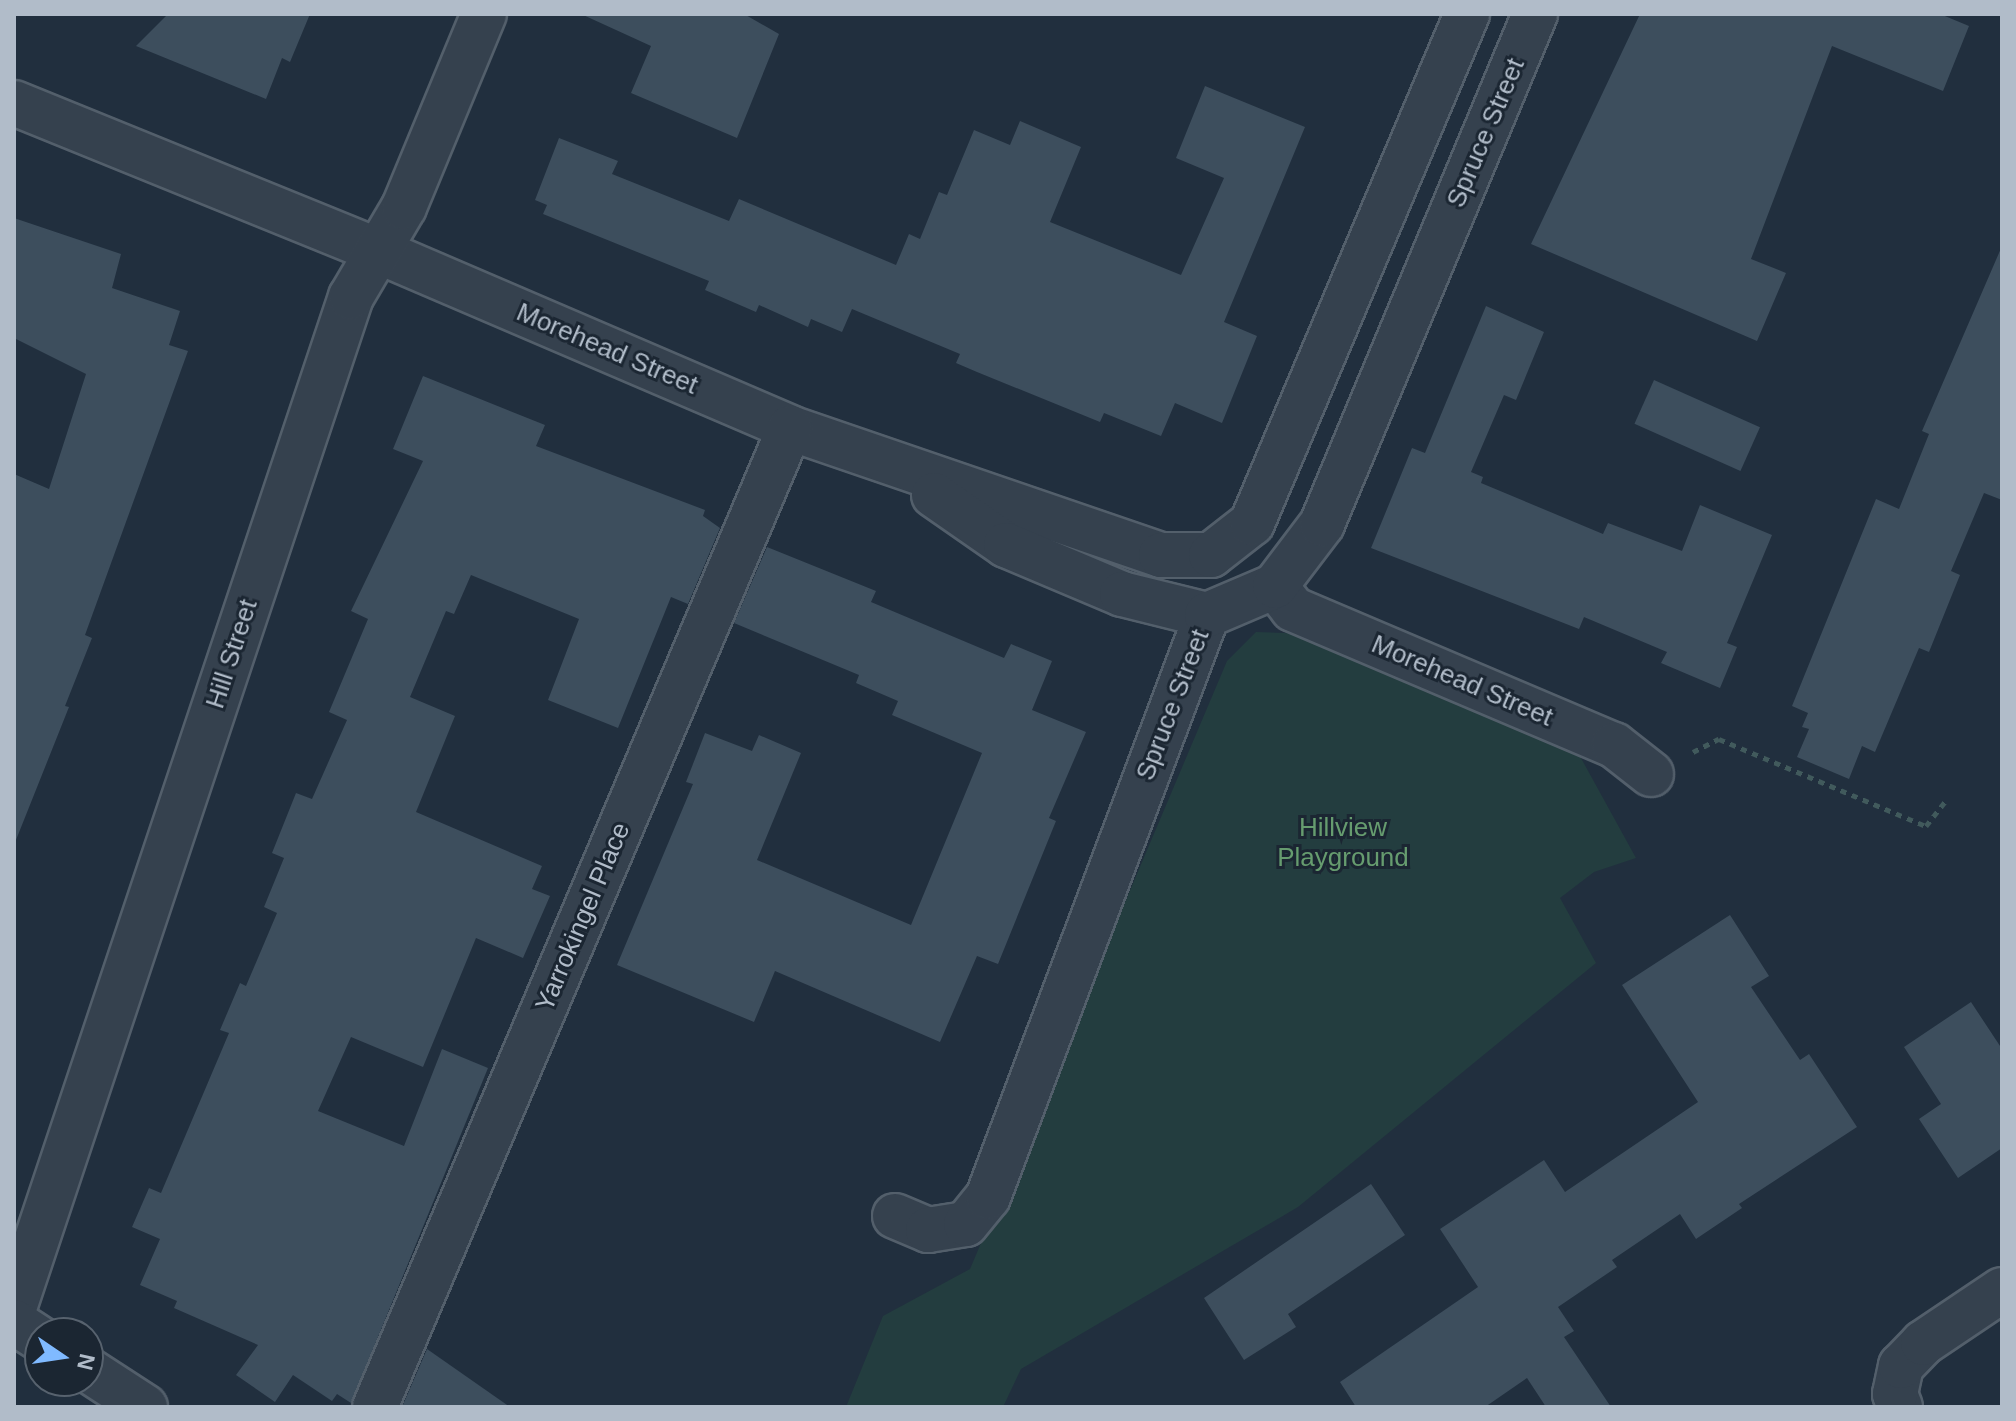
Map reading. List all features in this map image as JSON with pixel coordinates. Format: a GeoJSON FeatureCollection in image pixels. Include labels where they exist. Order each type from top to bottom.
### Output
{"type":"FeatureCollection","features":[{"type":"Feature","properties":{"kind":"street","name":"Hill Street"},"geometry":{"type":"LineString","coordinates":[[14,1308],[351,297],[404,207],[484,14]]}},
{"type":"Feature","properties":{"kind":"street","name":"Morehead Street"},"geometry":{"type":"LineString","coordinates":[[14,103],[378,251],[790,428],[889,465],[1161,555],[1211,555],[1252,523],[1467,14]]}},
{"type":"Feature","properties":{"kind":"street","name":"Spruce Street"},"geometry":{"type":"LineString","coordinates":[[895,1216],[928,1230],[966,1224],[988,1197],[1207,615],[1275,586],[1322,524],[1535,14]]}},
{"type":"Feature","properties":{"kind":"street","name":"Yarrokingel Place"},"geometry":{"type":"LineString","coordinates":[[375,1407],[790,428]]}},
{"type":"Feature","properties":{"kind":"street"},"geometry":{"type":"LineString","coordinates":[[889,465],[1006,545],[1122,594],[1207,615]]}},
{"type":"Feature","properties":{"kind":"street","name":"Morehead Street"},"geometry":{"type":"LineString","coordinates":[[1275,586],[1293,609],[1614,745],[1651,774]]}},
{"type":"Feature","properties":{"kind":"street"},"geometry":{"type":"LineString","coordinates":[[1900,1407],[1895,1394],[1901,1366],[1923,1343],[2002,1290]]}},
{"type":"Feature","properties":{"kind":"street"},"geometry":{"type":"LineString","coordinates":[[104,1380],[145,1407]]}},
{"type":"Feature","properties":{"kind":"path"},"geometry":{"type":"LineString","coordinates":[[1719,739],[1926,826],[1946,800]]}},
{"type":"Feature","properties":{"kind":"green space","name":"Hillview Playground"},"geometry":{"type":"Polygon","coordinates":[[[1256,632],[1312,634],[1576,749],[1636,858],[1594,872],[1560,898],[1596,963],[1298,1207],[1021,1369],[1003,1407],[846,1407],[883,1316],[970,1269],[1227,661],[1256,632]]]}},
{"type":"Feature","properties":{"kind":"building"},"geometry":{"type":"Polygon","coordinates":[[[168,14],[310,14],[290,62],[282,58],[266,99],[136,46],[168,14]]]}},
{"type":"Feature","properties":{"kind":"building"},"geometry":{"type":"Polygon","coordinates":[[[581,14],[744,14],[779,34],[737,138],[631,93],[651,46],[581,14]]]}},
{"type":"Feature","properties":{"kind":"building"},"geometry":{"type":"Polygon","coordinates":[[[1640,14],[1940,14],[1969,26],[1943,91],[1832,46],[1751,259],[1786,273],[1757,341],[1531,244],[1640,14]]]}},
{"type":"Feature","properties":{"kind":"building"},"geometry":{"type":"Polygon","coordinates":[[[1205,86],[1305,127],[1224,322],[1257,336],[1222,423],[1175,403],[1161,436],[1104,413],[1100,422],[977,372],[956,363],[960,354],[852,309],[842,332],[811,319],[808,327],[759,305],[756,312],[705,290],[709,281],[543,214],[547,205],[535,200],[559,138],[618,161],[612,174],[729,221],[739,199],[896,265],[909,234],[920,239],[939,192],[947,195],[974,130],[1010,145],[1020,121],[1081,147],[1050,222],[1181,275],[1224,178],[1176,158],[1205,86]]]}},
{"type":"Feature","properties":{"kind":"building"},"geometry":{"type":"Polygon","coordinates":[[[14,218],[121,254],[112,288],[180,311],[169,345],[188,351],[85,635],[92,638],[65,706],[69,707],[16,840],[14,474],[49,489],[86,374],[14,338],[14,218]]]}},
{"type":"Feature","properties":{"kind":"building"},"geometry":{"type":"Polygon","coordinates":[[[2002,246],[2002,500],[1984,493],[1951,571],[1960,575],[1929,652],[1919,648],[1875,752],[1862,746],[1849,779],[1797,757],[1809,729],[1802,727],[1808,713],[1792,706],[1876,499],[1899,509],[1929,434],[1922,431],[2002,246]]]}},
{"type":"Feature","properties":{"kind":"building"},"geometry":{"type":"Polygon","coordinates":[[[1486,306],[1544,332],[1516,400],[1504,395],[1471,472],[1483,477],[1481,483],[1603,534],[1608,523],[1682,551],[1700,505],[1772,535],[1727,643],[1737,647],[1720,688],[1661,663],[1667,652],[1584,617],[1579,629],[1371,548],[1412,448],[1425,453],[1486,306]]]}},
{"type":"Feature","properties":{"kind":"building"},"geometry":{"type":"Polygon","coordinates":[[[423,376],[545,425],[536,446],[705,510],[703,516],[720,528],[688,604],[671,597],[618,728],[548,700],[579,619],[471,575],[454,614],[446,611],[410,697],[455,716],[416,812],[542,866],[532,889],[550,896],[523,958],[476,938],[423,1067],[351,1037],[318,1111],[404,1146],[442,1049],[488,1068],[351,1403],[337,1394],[332,1401],[293,1375],[275,1402],[236,1375],[258,1345],[174,1308],[177,1301],[140,1285],[160,1239],[132,1227],[149,1188],[161,1193],[229,1033],[220,1030],[240,983],[246,986],[277,913],[264,907],[284,858],[272,853],[296,793],[312,799],[347,720],[329,712],[368,619],[351,611],[423,461],[393,449],[423,376]]]}},
{"type":"Feature","properties":{"kind":"building"},"geometry":{"type":"Polygon","coordinates":[[[1654,380],[1760,427],[1740,471],[1634,424],[1654,380]]]}},
{"type":"Feature","properties":{"kind":"building"},"geometry":{"type":"Polygon","coordinates":[[[767,547],[876,591],[871,602],[1004,658],[1011,644],[1052,661],[1032,710],[1086,732],[1049,818],[1056,821],[998,964],[977,956],[940,1042],[775,971],[754,1022],[617,965],[693,784],[686,782],[705,733],[752,751],[759,735],[801,753],[757,860],[911,925],[982,753],[892,715],[898,701],[856,683],[859,675],[734,623],[767,547]]]}},
{"type":"Feature","properties":{"kind":"building"},"geometry":{"type":"Polygon","coordinates":[[[1730,915],[1769,976],[1751,987],[1800,1060],[1809,1054],[1857,1127],[1739,1204],[1742,1208],[1696,1239],[1680,1214],[1612,1260],[1617,1267],[1558,1307],[1574,1331],[1564,1337],[1611,1407],[1546,1407],[1527,1378],[1485,1407],[1356,1407],[1340,1382],[1478,1287],[1440,1229],[1544,1160],[1565,1192],[1698,1102],[1622,985],[1730,915]]]}},
{"type":"Feature","properties":{"kind":"building"},"geometry":{"type":"Polygon","coordinates":[[[1971,1002],[2002,1049],[2002,1148],[1958,1178],[1919,1119],[1941,1104],[1904,1047],[1971,1002]]]}},
{"type":"Feature","properties":{"kind":"building"},"geometry":{"type":"Polygon","coordinates":[[[1371,1184],[1405,1235],[1288,1314],[1296,1327],[1244,1360],[1204,1298],[1371,1184]]]}},
{"type":"Feature","properties":{"kind":"building"},"geometry":{"type":"Polygon","coordinates":[[[427,1349],[510,1407],[402,1407],[427,1349]]]}}]}
